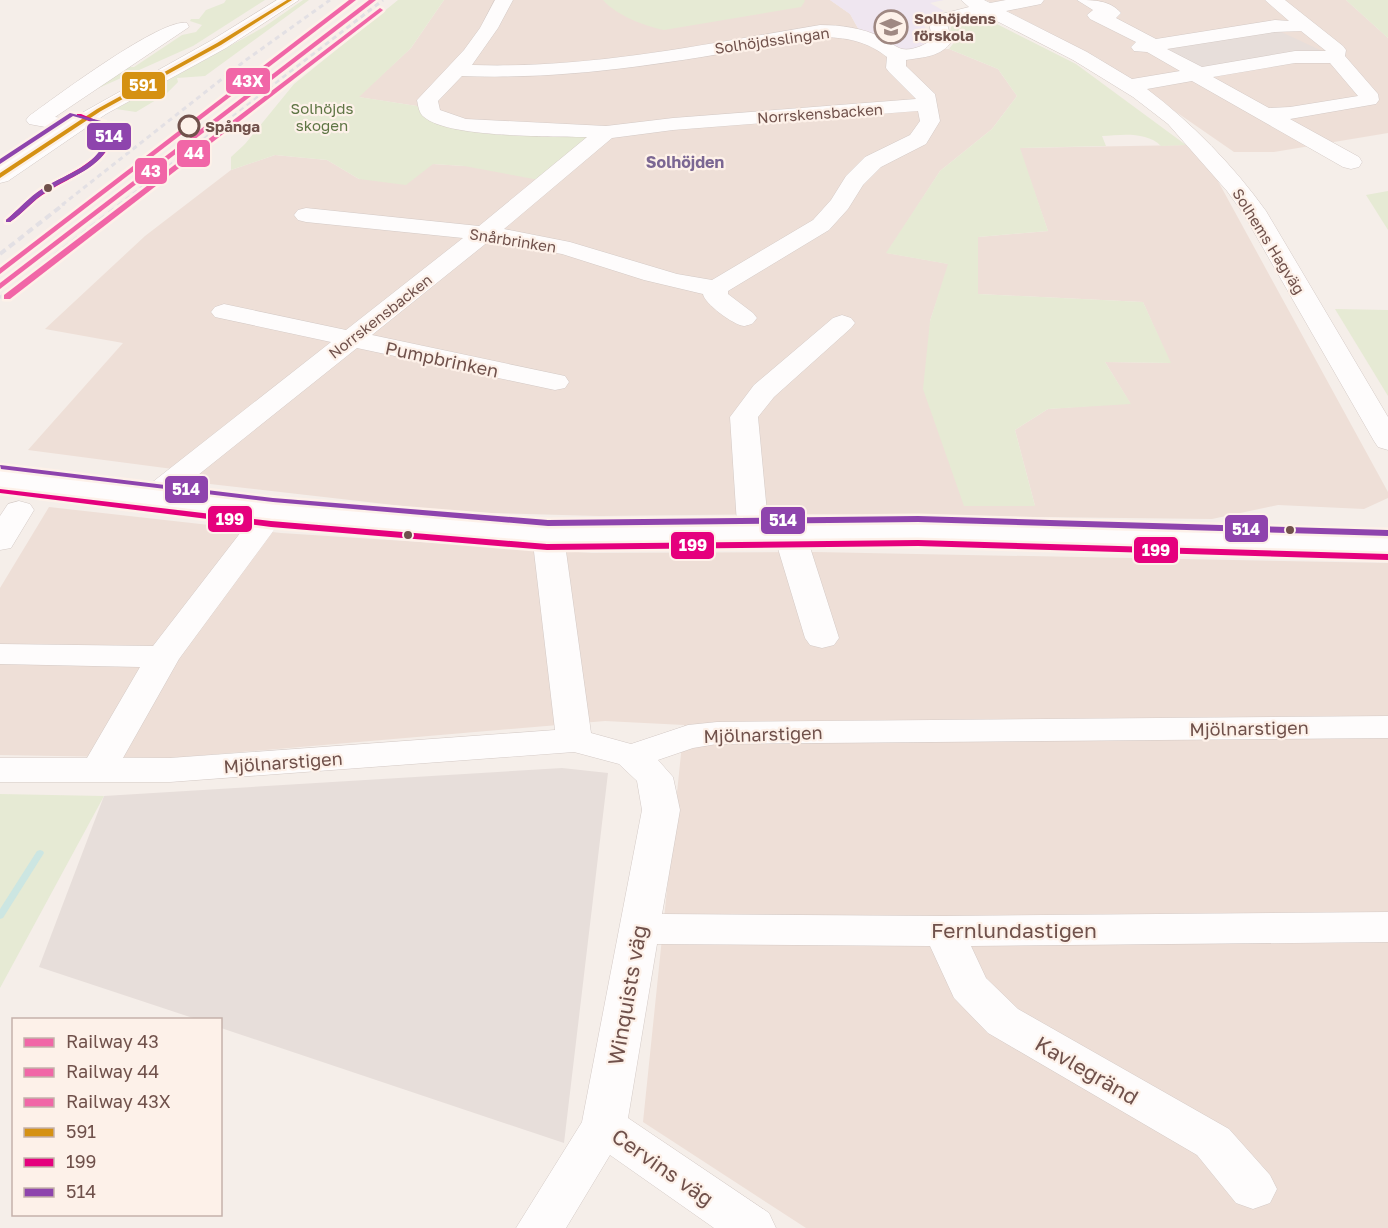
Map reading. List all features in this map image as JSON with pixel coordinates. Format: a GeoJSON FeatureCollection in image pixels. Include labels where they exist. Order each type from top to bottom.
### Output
{"type":"FeatureCollection","features":[{"type":"Feature","properties":{"kind":"street"},"geometry":{"type":"LineString","coordinates":[[0,175],[137,88],[219,44],[290,0]]}},
{"type":"Feature","properties":{"kind":"street"},"geometry":{"type":"LineString","coordinates":[[458,70],[494,23],[504,0]]}},
{"type":"Feature","properties":{"kind":"street"},"geometry":{"type":"LineString","coordinates":[[744,318],[715,297],[716,288],[821,225],[840,204],[854,181],[873,162],[918,140],[930,121],[925,94],[896,68],[897,55],[929,51],[943,41],[938,21],[960,14],[979,4],[1035,0]]}},
{"type":"Feature","properties":{"kind":"street"},"geometry":{"type":"LineString","coordinates":[[1066,0],[1091,8],[1148,41],[1155,50],[1198,73],[1200,78],[1351,162]]}},
{"type":"Feature","properties":{"kind":"street"},"geometry":{"type":"LineString","coordinates":[[1274,0],[1336,50],[1335,57]]}},
{"type":"Feature","properties":{"kind":"street","name":"Solhems Hagväg"},"geometry":{"type":"LineString","coordinates":[[979,4],[1080,56],[1129,86],[1175,120],[1235,186],[1254,211],[1388,441]]}},
{"type":"Feature","properties":{"kind":"street"},"geometry":{"type":"LineString","coordinates":[[1127,49],[1275,26],[1294,27]]}},
{"type":"Feature","properties":{"kind":"street"},"geometry":{"type":"LineString","coordinates":[[75,126],[36,120],[132,54],[180,27]]}},
{"type":"Feature","properties":{"kind":"street","name":"Solhöjdsslingan"},"geometry":{"type":"LineString","coordinates":[[458,70],[503,73],[583,68],[837,30],[858,34],[890,49],[897,55]]}},
{"type":"Feature","properties":{"kind":"street"},"geometry":{"type":"LineString","coordinates":[[1080,56],[1104,53]]}},
{"type":"Feature","properties":{"kind":"street"},"geometry":{"type":"LineString","coordinates":[[1129,86],[1294,57],[1335,57],[1368,94],[1369,100],[1290,113],[1268,114]]}},
{"type":"Feature","properties":{"kind":"street","name":"Norrskensbacken"},"geometry":{"type":"LineString","coordinates":[[458,70],[428,100],[431,113],[447,121],[466,125],[606,132],[673,124],[927,104]]}},
{"type":"Feature","properties":{"kind":"street","name":"Norrskensbacken"},"geometry":{"type":"LineString","coordinates":[[151,498],[485,233],[606,132]]}},
{"type":"Feature","properties":{"kind":"street","name":"Snårbrinken"},"geometry":{"type":"LineString","coordinates":[[306,215],[362,224],[485,233],[551,245],[662,279],[716,288]]}},
{"type":"Feature","properties":{"kind":"street","name":"Pumpbrinken"},"geometry":{"type":"LineString","coordinates":[[224,312],[555,382]]}},
{"type":"Feature","properties":{"kind":"street"},"geometry":{"type":"LineString","coordinates":[[753,533],[744,417],[764,391],[842,323]]}},
{"type":"Feature","properties":{"kind":"street"},"geometry":{"type":"LineString","coordinates":[[0,479],[272,512],[548,536],[918,531],[1388,545]]}},
{"type":"Feature","properties":{"kind":"street"},"geometry":{"type":"LineString","coordinates":[[0,541],[19,510]]}},
{"type":"Feature","properties":{"kind":"street"},"geometry":{"type":"LineString","coordinates":[[98,770],[163,657],[272,512]]}},
{"type":"Feature","properties":{"kind":"street"},"geometry":{"type":"LineString","coordinates":[[789,532],[822,638]]}},
{"type":"Feature","properties":{"kind":"street"},"geometry":{"type":"LineString","coordinates":[[548,536],[574,740]]}},
{"type":"Feature","properties":{"kind":"street"},"geometry":{"type":"LineString","coordinates":[[0,654],[163,657]]}},
{"type":"Feature","properties":{"kind":"street","name":"Mjölnarstigen"},"geometry":{"type":"LineString","coordinates":[[0,770],[170,770],[574,740],[632,756],[688,737],[717,733],[1388,727]]}},
{"type":"Feature","properties":{"kind":"street","name":"Winquists väg"},"geometry":{"type":"LineString","coordinates":[[540,1228],[604,1126],[661,810],[655,777],[632,756]]}},
{"type":"Feature","properties":{"kind":"street","name":"Fernlundastigen"},"geometry":{"type":"LineString","coordinates":[[639,929],[944,931],[1388,927]]}},
{"type":"Feature","properties":{"kind":"street","name":"Kavlegränd"},"geometry":{"type":"LineString","coordinates":[[944,931],[969,987],[1003,1021],[1213,1142],[1253,1189]]}},
{"type":"Feature","properties":{"kind":"street","name":"Cervins väg"},"geometry":{"type":"LineString","coordinates":[[604,1126],[752,1228]]}},
{"type":"Feature","properties":{"kind":"shaded area"},"geometry":{"type":"Polygon","coordinates":[[[444,0],[830,0],[850,14],[860,32],[911,50],[949,49],[998,69],[1017,96],[992,129],[940,171],[887,253],[949,264],[930,321],[1035,506],[1015,430],[1048,409],[1130,403],[1105,362],[1170,363],[1143,302],[978,294],[978,237],[1048,231],[1019,148],[1186,145],[1213,172],[1388,492],[1388,498],[1364,509],[1278,505],[1212,519],[781,514],[599,516],[455,512],[210,484],[188,471],[28,450],[123,343],[45,329],[145,236],[231,170],[275,155],[327,160],[359,179],[433,164],[464,166],[417,106],[358,97],[411,48],[444,0]]]}},
{"type":"Feature","properties":{"kind":"shaded area","name":"Solhöjdens förskola"},"geometry":{"type":"Polygon","coordinates":[[[830,0],[944,0],[930,3],[944,11],[927,18],[923,23],[931,40],[930,44],[911,50],[896,48],[860,32],[850,14],[830,0]]]}},
{"type":"Feature","properties":{"kind":"shaded area"},"geometry":{"type":"Polygon","coordinates":[[[986,0],[1346,0],[1388,38],[1388,133],[1274,152],[1234,152],[1098,58],[986,0]]]}},
{"type":"Feature","properties":{"kind":"shaded area"},"geometry":{"type":"Polygon","coordinates":[[[1275,29],[1322,51],[1200,72],[1156,48],[1275,29]]]}},
{"type":"Feature","properties":{"kind":"shaded area"},"geometry":{"type":"Polygon","coordinates":[[[49,507],[281,533],[592,553],[815,552],[1388,563],[1388,1228],[806,1228],[643,1122],[684,725],[605,721],[172,758],[0,755],[0,588],[49,507]]]}},
{"type":"Feature","properties":{"kind":"shaded area"},"geometry":{"type":"Polygon","coordinates":[[[562,768],[608,773],[564,1143],[222,1028],[222,1018],[193,1018],[39,967],[104,796],[562,768]]]}},
{"type":"Feature","properties":{"kind":"green space"},"geometry":{"type":"Polygon","coordinates":[[[226,0],[265,0],[193,46],[92,91],[122,67],[134,67],[182,35],[196,32],[202,25],[190,21],[191,19],[199,19],[206,10],[226,0]]]}},
{"type":"Feature","properties":{"kind":"green space"},"geometry":{"type":"Polygon","coordinates":[[[303,0],[309,0],[205,76],[177,78],[178,82],[166,94],[136,112],[116,109],[264,27],[303,0]]]}},
{"type":"Feature","properties":{"kind":"green space","name":"Solhöjds skogen"},"geometry":{"type":"Polygon","coordinates":[[[398,0],[444,0],[411,48],[359,97],[417,106],[427,118],[583,135],[590,139],[539,180],[464,166],[433,164],[406,185],[359,179],[327,160],[275,155],[231,170],[231,157],[245,144],[294,84],[398,0]]]}},
{"type":"Feature","properties":{"kind":"green space"},"geometry":{"type":"Polygon","coordinates":[[[603,0],[805,1],[801,7],[664,30],[631,19],[603,0]]]}},
{"type":"Feature","properties":{"kind":"green space"},"geometry":{"type":"Polygon","coordinates":[[[1346,0],[1388,0],[1388,38],[1346,0]]]}},
{"type":"Feature","properties":{"kind":"green space"},"geometry":{"type":"Polygon","coordinates":[[[981,16],[1076,64],[1186,145],[1161,146],[1148,138],[1125,135],[1102,136],[1106,146],[1020,148],[1048,231],[978,237],[978,294],[1143,302],[1171,363],[1105,362],[1131,404],[1048,409],[1015,430],[1035,506],[964,506],[923,389],[930,321],[948,264],[886,253],[940,171],[992,129],[1017,96],[998,69],[949,49],[956,40],[950,31],[952,23],[981,16]]]}},
{"type":"Feature","properties":{"kind":"green space"},"geometry":{"type":"Polygon","coordinates":[[[1388,191],[1388,230],[1366,195],[1388,191]]]}},
{"type":"Feature","properties":{"kind":"green space"},"geometry":{"type":"Polygon","coordinates":[[[1335,309],[1388,310],[1388,396],[1335,309]]]}},
{"type":"Feature","properties":{"kind":"green space"},"geometry":{"type":"Polygon","coordinates":[[[0,794],[104,796],[0,988],[0,794]]]}},
{"type":"Feature","properties":{"kind":"waterway"},"geometry":{"type":"LineString","coordinates":[[0,916],[40,853]]}},
{"type":"Feature","properties":{"kind":"railway"},"geometry":{"type":"LineString","coordinates":[[62,205],[246,60],[330,0]]}},
{"type":"Feature","properties":{"kind":"railway"},"geometry":{"type":"LineString","coordinates":[[119,205],[383,0]]}},
{"type":"Feature","properties":{"kind":"railway"},"geometry":{"type":"LineString","coordinates":[[0,254],[64,204]]}},
{"type":"Feature","properties":{"kind":"railway"},"geometry":{"type":"LineString","coordinates":[[0,298],[121,204]]}},
{"type":"Feature","properties":{"kind":"rail line","name":"43X"},"geometry":{"type":"LineString","coordinates":[[0,272],[353,0]]}},
{"type":"Feature","properties":{"kind":"rail line","name":"43"},"geometry":{"type":"LineString","coordinates":[[0,287],[373,0]]}},
{"type":"Feature","properties":{"kind":"rail line","name":"44"},"geometry":{"type":"LineString","coordinates":[[7,297],[380,10]]}},
{"type":"Feature","properties":{"kind":"transit line","name":"591"},"geometry":{"type":"LineString","coordinates":[[0,176],[99,110],[219,44],[290,0]]}},
{"type":"Feature","properties":{"kind":"transit line","name":"514"},"geometry":{"type":"LineString","coordinates":[[0,162],[72,114],[103,123],[110,131],[108,142],[95,161],[43,191],[8,221]]}},
{"type":"Feature","properties":{"kind":"transit line","name":"199"},"geometry":{"type":"LineString","coordinates":[[8,221],[43,191],[88,165],[106,148],[110,138],[108,127],[79,115]]}},
{"type":"Feature","properties":{"kind":"transit line","name":"514"},"geometry":{"type":"LineString","coordinates":[[1,467],[273,500],[548,523],[918,519],[1388,533]]}},
{"type":"Feature","properties":{"kind":"transit line","name":"199"},"geometry":{"type":"LineString","coordinates":[[0,491],[271,524],[547,547],[918,543],[1388,557]]}},
{"type":"Feature","properties":{"kind":"place","name":"Solhöjdens förskola"},"geometry":{"type":"Point","coordinates":[891,27]}},
{"type":"Feature","properties":{"kind":"place","name":"Spånga"},"geometry":{"type":"Point","coordinates":[189,126]}},
{"type":"Feature","properties":{"kind":"district","name":"Solhöjden"},"geometry":{"type":"Point","coordinates":[685,162]}}]}
